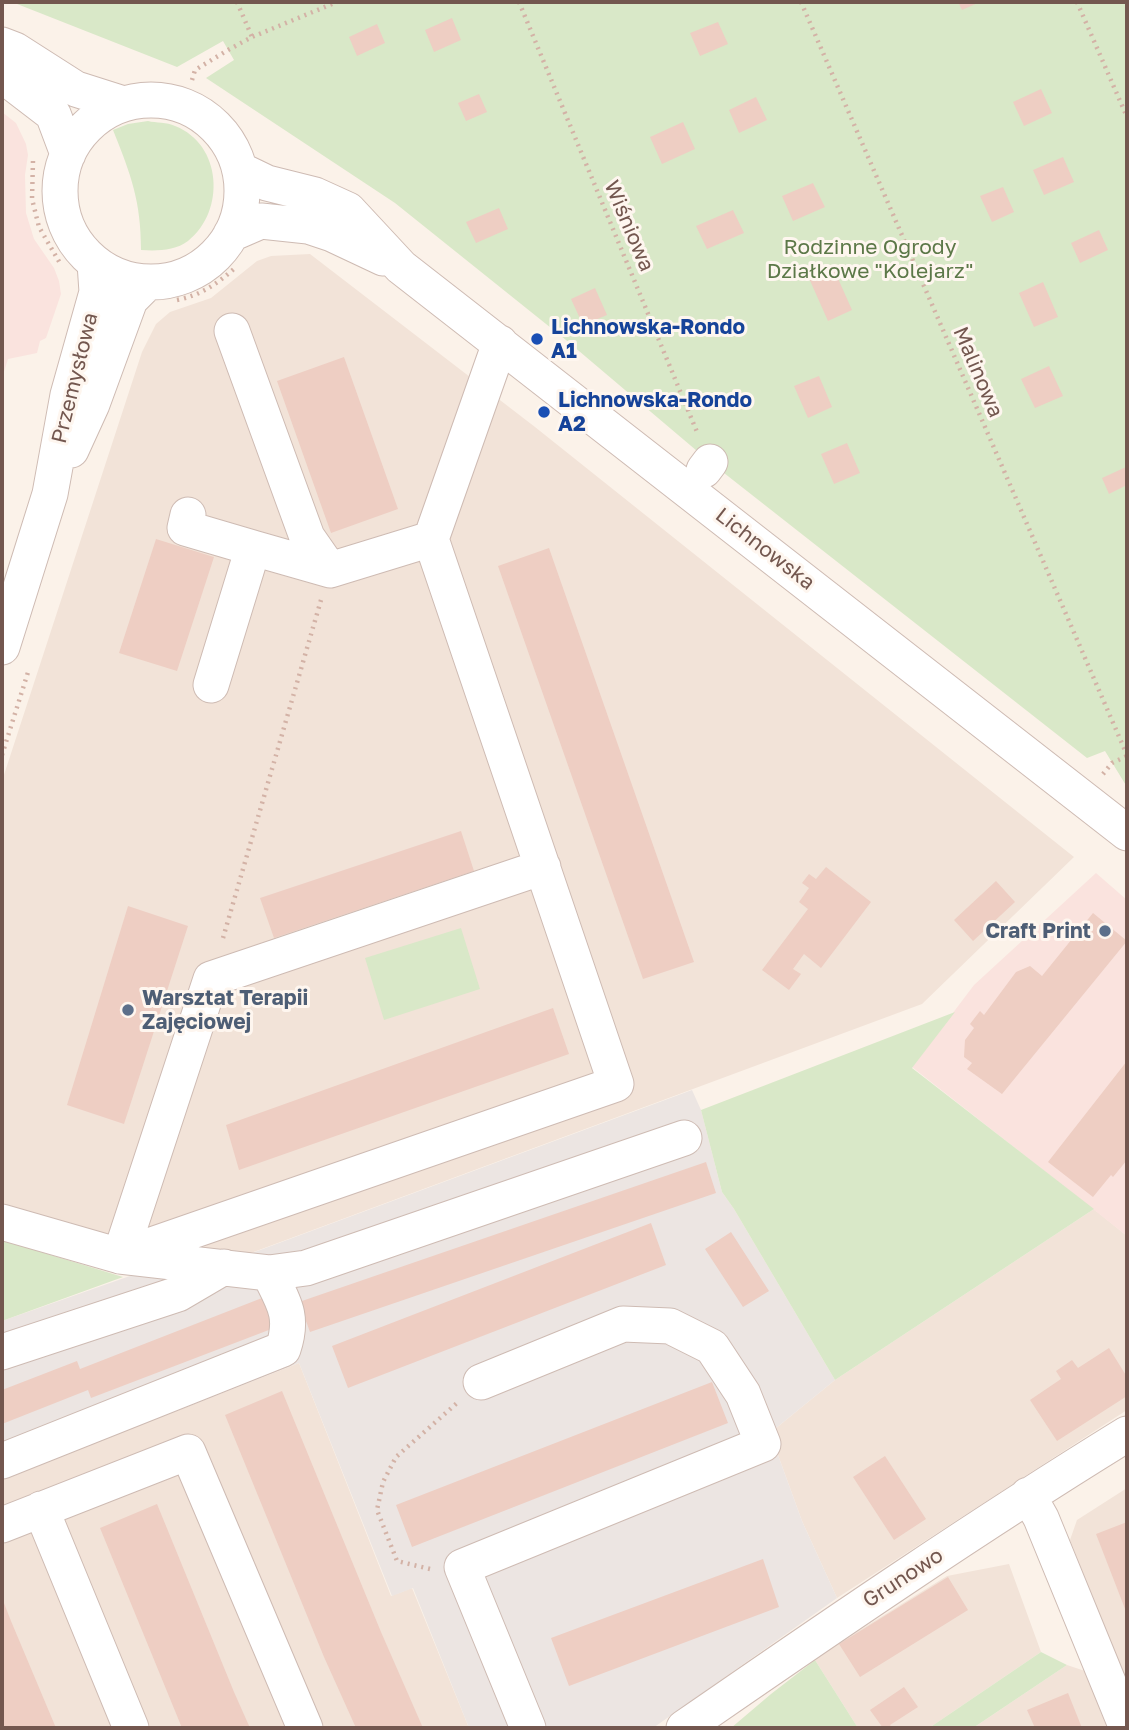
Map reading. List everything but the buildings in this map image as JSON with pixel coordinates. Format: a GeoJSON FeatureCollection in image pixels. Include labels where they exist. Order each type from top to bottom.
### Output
{"type":"FeatureCollection","features":[{"type":"Feature","properties":{"kind":"street"},"geometry":{"type":"LineString","coordinates":[[2,45],[15,50],[76,89],[120,103]]}},
{"type":"Feature","properties":{"kind":"street"},"geometry":{"type":"LineString","coordinates":[[2,75],[53,114],[68,154]]}},
{"type":"Feature","properties":{"kind":"street"},"geometry":{"type":"LineString","coordinates":[[156,99],[184,106],[210,120],[228,142],[240,170],[245,198],[237,223],[225,246],[206,264],[183,277],[157,283],[131,280],[79,267],[85,254],[70,233],[61,208],[60,181],[68,154],[82,132],[120,103],[156,99]]}},
{"type":"Feature","properties":{"kind":"street","name":"Lichnowska"},"geometry":{"type":"LineString","coordinates":[[240,170],[267,183],[315,195],[348,210],[401,267],[1127,833]]}},
{"type":"Feature","properties":{"kind":"street","name":"Lichnowska"},"geometry":{"type":"LineString","coordinates":[[231,234],[261,221],[307,226],[332,234],[401,267]]}},
{"type":"Feature","properties":{"kind":"street","name":"Przemysłowa"},"geometry":{"type":"LineString","coordinates":[[2,647],[50,494],[68,395],[97,292],[79,267]]}},
{"type":"Feature","properties":{"kind":"street","name":"Przemysłowa"},"geometry":{"type":"LineString","coordinates":[[50,494],[92,404],[130,300],[148,282]]}},
{"type":"Feature","properties":{"kind":"street"},"geometry":{"type":"LineString","coordinates":[[232,331],[242,386],[307,537],[330,570]]}},
{"type":"Feature","properties":{"kind":"street"},"geometry":{"type":"LineString","coordinates":[[120,1256],[617,1084],[431,539],[500,343]]}},
{"type":"Feature","properties":{"kind":"street"},"geometry":{"type":"LineString","coordinates":[[188,515],[185,528],[330,570],[431,539]]}},
{"type":"Feature","properties":{"kind":"street"},"geometry":{"type":"LineString","coordinates":[[211,685],[253,548]]}},
{"type":"Feature","properties":{"kind":"street"},"geometry":{"type":"LineString","coordinates":[[120,1256],[211,979],[542,867]]}},
{"type":"Feature","properties":{"kind":"street"},"geometry":{"type":"LineString","coordinates":[[2,1222],[120,1256],[269,1273],[306,1268],[684,1138]]}},
{"type":"Feature","properties":{"kind":"street"},"geometry":{"type":"LineString","coordinates":[[2,1352],[178,1294],[224,1267]]}},
{"type":"Feature","properties":{"kind":"street"},"geometry":{"type":"LineString","coordinates":[[2,1461],[283,1349],[289,1331],[287,1308],[269,1273]]}},
{"type":"Feature","properties":{"kind":"street"},"geometry":{"type":"LineString","coordinates":[[481,1382],[622,1324],[670,1326],[712,1347],[743,1394],[763,1444],[462,1567],[528,1728]]}},
{"type":"Feature","properties":{"kind":"street","name":"Grunowo"},"geometry":{"type":"LineString","coordinates":[[684,1728],[847,1615],[1028,1495],[1127,1434]]}},
{"type":"Feature","properties":{"kind":"street"},"geometry":{"type":"LineString","coordinates":[[2,1525],[188,1452],[305,1728]]}},
{"type":"Feature","properties":{"kind":"street"},"geometry":{"type":"LineString","coordinates":[[1028,1495],[1041,1518],[1127,1728]]}},
{"type":"Feature","properties":{"kind":"street"},"geometry":{"type":"LineString","coordinates":[[41,1509],[131,1728]]}},
{"type":"Feature","properties":{"kind":"path"},"geometry":{"type":"LineString","coordinates":[[237,2],[253,37]]}},
{"type":"Feature","properties":{"kind":"path"},"geometry":{"type":"LineString","coordinates":[[192,80],[195,70],[228,50],[337,2]]}},
{"type":"Feature","properties":{"kind":"path","name":"Wiśniowa"},"geometry":{"type":"LineString","coordinates":[[519,2],[707,466]]}},
{"type":"Feature","properties":{"kind":"path","name":"Malinowa"},"geometry":{"type":"LineString","coordinates":[[800,2],[1127,755]]}},
{"type":"Feature","properties":{"kind":"path"},"geometry":{"type":"LineString","coordinates":[[1077,2],[1127,117]]}},
{"type":"Feature","properties":{"kind":"path"},"geometry":{"type":"LineString","coordinates":[[33,148],[33,199],[39,227],[79,267]]}},
{"type":"Feature","properties":{"kind":"path"},"geometry":{"type":"LineString","coordinates":[[211,979],[330,570]]}},
{"type":"Feature","properties":{"kind":"path"},"geometry":{"type":"LineString","coordinates":[[1098,779],[1112,763],[1127,755]]}},
{"type":"Feature","properties":{"kind":"path"},"geometry":{"type":"LineString","coordinates":[[462,1567],[433,1570],[397,1560],[377,1510],[383,1482],[396,1457],[481,1382]]}},
{"type":"Feature","properties":{"kind":"shaded area"},"geometry":{"type":"Polygon","coordinates":[[[2,112],[16,123],[26,144],[26,213],[34,239],[54,268],[61,294],[46,338],[40,341],[37,353],[8,359],[2,378],[2,112]]]}},
{"type":"Feature","properties":{"kind":"shaded area"},"geometry":{"type":"Polygon","coordinates":[[[310,254],[535,427],[1074,857],[922,1004],[224,1263],[181,1258],[2,1207],[2,781],[142,352],[156,324],[170,312],[211,298],[257,261],[271,256],[310,254]]]}},
{"type":"Feature","properties":{"kind":"shaded area"},"geometry":{"type":"Polygon","coordinates":[[[1096,873],[1127,900],[1127,1236],[912,1067],[974,985],[1096,873]]]}},
{"type":"Feature","properties":{"kind":"shaded area"},"geometry":{"type":"Polygon","coordinates":[[[692,1090],[701,1110],[722,1192],[835,1380],[770,1433],[802,1521],[837,1598],[653,1728],[469,1728],[413,1588],[392,1596],[299,1363],[2,1479],[2,1321],[181,1258],[225,1263],[692,1090]]]}},
{"type":"Feature","properties":{"kind":"shaded area"},"geometry":{"type":"Polygon","coordinates":[[[1094,1209],[1127,1236],[1127,1410],[837,1598],[802,1521],[770,1433],[835,1380],[1094,1209]]]}},
{"type":"Feature","properties":{"kind":"shaded area"},"geometry":{"type":"Polygon","coordinates":[[[299,1363],[391,1596],[412,1588],[469,1728],[2,1728],[2,1479],[299,1363]]]}},
{"type":"Feature","properties":{"kind":"shaded area"},"geometry":{"type":"Polygon","coordinates":[[[1127,1488],[1127,1684],[1070,1540],[1077,1520],[1127,1488]]]}},
{"type":"Feature","properties":{"kind":"shaded area"},"geometry":{"type":"Polygon","coordinates":[[[1009,1564],[1041,1652],[929,1728],[858,1728],[815,1660],[947,1576],[1009,1564]]]}},
{"type":"Feature","properties":{"kind":"shaded area"},"geometry":{"type":"Polygon","coordinates":[[[1067,1665],[1085,1671],[1107,1728],[973,1728],[1067,1665]]]}},
{"type":"Feature","properties":{"kind":"green space","name":"Rodzinne Ogrody Działkowe \"Kolejarz\""},"geometry":{"type":"Polygon","coordinates":[[[12,2],[1127,2],[1127,787],[1105,751],[1087,758],[710,462],[566,340],[395,203],[206,78],[234,60],[223,41],[177,67],[12,2]]]}},
{"type":"Feature","properties":{"kind":"green space"},"geometry":{"type":"Polygon","coordinates":[[[148,121],[172,125],[191,135],[210,162],[213,179],[209,213],[200,228],[188,241],[165,250],[141,250],[134,188],[113,130],[148,121]]]}},
{"type":"Feature","properties":{"kind":"green space"},"geometry":{"type":"Polygon","coordinates":[[[461,928],[480,989],[384,1020],[365,958],[461,928]]]}},
{"type":"Feature","properties":{"kind":"green space"},"geometry":{"type":"Polygon","coordinates":[[[955,1012],[912,1068],[1094,1209],[835,1380],[722,1192],[701,1110],[955,1012]]]}},
{"type":"Feature","properties":{"kind":"green space"},"geometry":{"type":"Polygon","coordinates":[[[2,1240],[123,1277],[2,1321],[2,1240]]]}},
{"type":"Feature","properties":{"kind":"green space"},"geometry":{"type":"Polygon","coordinates":[[[1041,1652],[1067,1665],[973,1728],[929,1728],[1041,1652]]]}},
{"type":"Feature","properties":{"kind":"green space"},"geometry":{"type":"Polygon","coordinates":[[[815,1660],[858,1728],[731,1728],[771,1694],[815,1660]]]}},
{"type":"Feature","properties":{"kind":"place","name":"Lichnowska-Rondo A1"},"geometry":{"type":"Point","coordinates":[537,339]}},
{"type":"Feature","properties":{"kind":"place","name":"Lichnowska-Rondo A2"},"geometry":{"type":"Point","coordinates":[544,412]}},
{"type":"Feature","properties":{"kind":"place","name":"Craft Print"},"geometry":{"type":"Point","coordinates":[1105,931]}},
{"type":"Feature","properties":{"kind":"place","name":"Warsztat Terapii Zajęciowej"},"geometry":{"type":"Point","coordinates":[128,1010]}}]}
